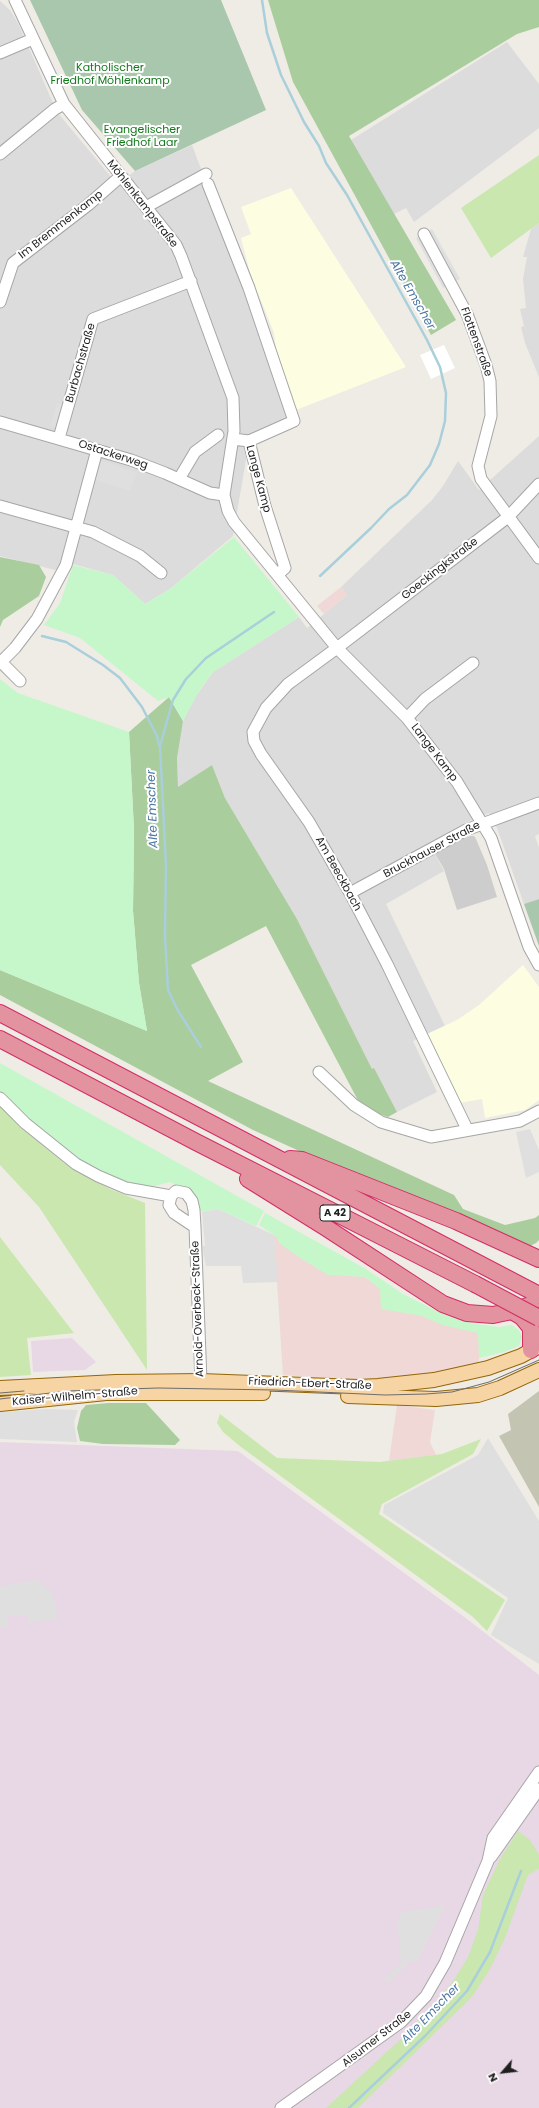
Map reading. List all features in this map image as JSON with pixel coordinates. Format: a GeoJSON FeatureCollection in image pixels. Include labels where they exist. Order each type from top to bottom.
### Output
{"type":"FeatureCollection","features":[{"type":"Feature","properties":{"kind":"highway","name":"A 42"},"geometry":{"type":"LineString","coordinates":[[0,1013],[539,1295]]}},
{"type":"Feature","properties":{"kind":"highway","name":"A 42"},"geometry":{"type":"LineString","coordinates":[[0,1039],[196,1142],[539,1318]]}},
{"type":"Feature","properties":{"kind":"highway"},"geometry":{"type":"LineString","coordinates":[[196,1142],[232,1169],[325,1227],[442,1304],[467,1313],[493,1315],[512,1311],[539,1302]]}},
{"type":"Feature","properties":{"kind":"highway"},"geometry":{"type":"LineString","coordinates":[[276,1158],[302,1160],[456,1221],[539,1259]]}},
{"type":"Feature","properties":{"kind":"highway"},"geometry":{"type":"LineString","coordinates":[[512,1311],[522,1317],[532,1328],[535,1348]]}},
{"type":"Feature","properties":{"kind":"main road","name":"Friedrich-Ebert-Straße"},"geometry":{"type":"LineString","coordinates":[[148,1386],[378,1386],[465,1374],[503,1364],[535,1348]]}},
{"type":"Feature","properties":{"kind":"main road","name":"Friedrich-Ebert-Straße"},"geometry":{"type":"LineString","coordinates":[[201,1386],[298,1393],[436,1399],[478,1395],[500,1388],[539,1370]]}},
{"type":"Feature","properties":{"kind":"main road","name":"Kaiser-Wilhelm-Straße"},"geometry":{"type":"LineString","coordinates":[[0,1388],[148,1386]]}},
{"type":"Feature","properties":{"kind":"main road","name":"Kaiser-Wilhelm-Straße"},"geometry":{"type":"LineString","coordinates":[[0,1404],[106,1393],[148,1386]]}},
{"type":"Feature","properties":{"kind":"street","name":"Möhlenkampstraße"},"geometry":{"type":"LineString","coordinates":[[15,0],[64,104],[176,245],[191,281],[233,398],[235,410],[233,439],[226,471],[224,495]]}},
{"type":"Feature","properties":{"kind":"street"},"geometry":{"type":"LineString","coordinates":[[0,53],[34,39]]}},
{"type":"Feature","properties":{"kind":"street"},"geometry":{"type":"LineString","coordinates":[[0,154],[55,109],[64,104]]}},
{"type":"Feature","properties":{"kind":"street","name":"Im Bremmenkamp"},"geometry":{"type":"LineString","coordinates":[[0,302],[12,263],[88,205],[121,176]]}},
{"type":"Feature","properties":{"kind":"street"},"geometry":{"type":"LineString","coordinates":[[146,207],[207,179],[249,288],[294,421],[249,440]]}},
{"type":"Feature","properties":{"kind":"street","name":"Flottenstraße"},"geometry":{"type":"LineString","coordinates":[[424,234],[460,298],[486,365],[491,393],[492,411],[490,426],[479,458],[479,474],[484,485],[539,558]]}},
{"type":"Feature","properties":{"kind":"street","name":"Burbachstraße"},"geometry":{"type":"LineString","coordinates":[[59,438],[93,319],[191,281]]}},
{"type":"Feature","properties":{"kind":"street","name":"Ostackerweg"},"geometry":{"type":"LineString","coordinates":[[0,422],[97,450],[179,479],[210,493],[224,495]]}},
{"type":"Feature","properties":{"kind":"street"},"geometry":{"type":"LineString","coordinates":[[179,479],[195,452],[218,435]]}},
{"type":"Feature","properties":{"kind":"street","name":"Lange Kamp"},"geometry":{"type":"LineString","coordinates":[[233,439],[249,440],[266,506],[285,568],[278,574]]}},
{"type":"Feature","properties":{"kind":"street"},"geometry":{"type":"LineString","coordinates":[[20,681],[1,662],[15,648],[37,619],[55,590],[66,565],[97,450]]}},
{"type":"Feature","properties":{"kind":"street","name":"Goeckingkstraße"},"geometry":{"type":"LineString","coordinates":[[337,648],[508,517],[539,484]]}},
{"type":"Feature","properties":{"kind":"street","name":"Lange Kamp"},"geometry":{"type":"LineString","coordinates":[[224,495],[228,510],[234,522],[337,648],[407,718],[445,765],[483,822],[491,838],[529,947],[539,965]]}},
{"type":"Feature","properties":{"kind":"street"},"geometry":{"type":"LineString","coordinates":[[0,506],[93,532],[140,556],[161,573]]}},
{"type":"Feature","properties":{"kind":"street","name":"Am Beeckbach"},"geometry":{"type":"LineString","coordinates":[[337,648],[288,684],[266,708],[253,732],[254,741],[261,754],[309,822],[350,894],[387,964],[467,1130]]}},
{"type":"Feature","properties":{"kind":"street"},"geometry":{"type":"LineString","coordinates":[[407,718],[425,699],[473,663]]}},
{"type":"Feature","properties":{"kind":"street","name":"Bruckhauser Straße"},"geometry":{"type":"LineString","coordinates":[[350,894],[483,822],[539,803]]}},
{"type":"Feature","properties":{"kind":"street"},"geometry":{"type":"LineString","coordinates":[[319,1072],[354,1105],[381,1122],[430,1137],[520,1121],[539,1111]]}},
{"type":"Feature","properties":{"kind":"street","name":"Arnold-Overbeck-Straße"},"geometry":{"type":"LineString","coordinates":[[0,1098],[25,1123],[76,1164],[98,1176],[126,1188],[170,1196]]}},
{"type":"Feature","properties":{"kind":"street","name":"Arnold-Overbeck-Straße"},"geometry":{"type":"LineString","coordinates":[[170,1196],[176,1191],[186,1193],[192,1201],[195,1227],[201,1386]]}},
{"type":"Feature","properties":{"kind":"street","name":"Arnold-Overbeck-Straße"},"geometry":{"type":"LineString","coordinates":[[170,1196],[170,1204],[174,1213],[195,1227]]}},
{"type":"Feature","properties":{"kind":"street","name":"Alsumer Straße"},"geometry":{"type":"LineString","coordinates":[[281,2108],[401,2022],[426,1996],[445,1963],[488,1861],[493,1838],[539,1772]]}},
{"type":"Feature","properties":{"kind":"street","name":"Alsumer Straße"},"geometry":{"type":"LineString","coordinates":[[488,1861],[539,1789]]}},
{"type":"Feature","properties":{"kind":"shaded area"},"geometry":{"type":"Polygon","coordinates":[[[0,1],[10,10],[18,23],[57,112],[117,184],[135,171],[192,145],[296,421],[248,448],[233,536],[170,589],[145,604],[113,575],[73,564],[59,571],[0,556],[0,1]]]}},
{"type":"Feature","properties":{"kind":"shaded area"},"geometry":{"type":"Polygon","coordinates":[[[507,42],[539,84],[539,128],[414,222],[406,208],[394,214],[351,140],[507,42]]]}},
{"type":"Feature","properties":{"kind":"shaded area"},"geometry":{"type":"Polygon","coordinates":[[[291,188],[406,367],[296,410],[277,358],[274,333],[250,273],[241,238],[251,234],[241,207],[291,188]]]}},
{"type":"Feature","properties":{"kind":"shaded area"},"geometry":{"type":"Polygon","coordinates":[[[539,223],[539,377],[525,343],[521,327],[524,326],[520,309],[526,308],[523,279],[527,257],[523,257],[531,229],[539,223]]]}},
{"type":"Feature","properties":{"kind":"shaded area"},"geometry":{"type":"Polygon","coordinates":[[[432,229],[460,279],[443,288],[416,238],[432,229]]]}},
{"type":"Feature","properties":{"kind":"shaded area"},"geometry":{"type":"Polygon","coordinates":[[[57,403],[65,405],[58,428],[50,426],[57,403]]]}},
{"type":"Feature","properties":{"kind":"shaded area"},"geometry":{"type":"Polygon","coordinates":[[[539,436],[539,834],[535,836],[539,848],[539,899],[524,904],[497,828],[489,813],[461,825],[429,843],[444,871],[386,904],[445,1026],[413,1041],[437,1092],[397,1112],[374,1069],[372,1069],[297,919],[225,798],[212,765],[178,788],[177,758],[179,739],[183,721],[191,703],[213,672],[299,617],[307,628],[347,595],[341,587],[432,500],[443,486],[458,461],[479,490],[539,436]]]}},
{"type":"Feature","properties":{"kind":"shaded area"},"geometry":{"type":"Polygon","coordinates":[[[99,460],[137,473],[130,491],[94,480],[99,460]]]}},
{"type":"Feature","properties":{"kind":"shaded area"},"geometry":{"type":"Polygon","coordinates":[[[341,587],[347,595],[324,614],[317,606],[341,587]]]}},
{"type":"Feature","properties":{"kind":"shaded area"},"geometry":{"type":"Polygon","coordinates":[[[470,836],[474,836],[476,839],[487,865],[497,897],[457,910],[444,869],[434,852],[470,836]]]}},
{"type":"Feature","properties":{"kind":"shaded area"},"geometry":{"type":"Polygon","coordinates":[[[523,965],[539,987],[539,1100],[525,1110],[485,1118],[482,1099],[460,1103],[427,1034],[457,1020],[479,1005],[523,965]]]}},
{"type":"Feature","properties":{"kind":"shaded area"},"geometry":{"type":"Polygon","coordinates":[[[530,1129],[539,1150],[539,1172],[526,1178],[516,1132],[530,1129]]]}},
{"type":"Feature","properties":{"kind":"shaded area"},"geometry":{"type":"Polygon","coordinates":[[[218,1209],[274,1235],[278,1282],[243,1283],[241,1266],[206,1266],[202,1246],[205,1246],[202,1212],[218,1209]]]}},
{"type":"Feature","properties":{"kind":"shaded area"},"geometry":{"type":"Polygon","coordinates":[[[274,1235],[361,1275],[381,1287],[394,1302],[483,1332],[478,1367],[421,1376],[365,1380],[283,1375],[274,1235]]]}},
{"type":"Feature","properties":{"kind":"shaded area"},"geometry":{"type":"Polygon","coordinates":[[[72,1338],[96,1362],[85,1370],[33,1372],[31,1341],[72,1338]]]}},
{"type":"Feature","properties":{"kind":"shaded area"},"geometry":{"type":"Polygon","coordinates":[[[539,1391],[539,1507],[499,1436],[511,1430],[508,1414],[539,1391]]]}},
{"type":"Feature","properties":{"kind":"shaded area"},"geometry":{"type":"Polygon","coordinates":[[[397,1405],[435,1410],[430,1442],[436,1455],[389,1461],[397,1405]]]}},
{"type":"Feature","properties":{"kind":"shaded area"},"geometry":{"type":"Polygon","coordinates":[[[47,1409],[78,1410],[74,1422],[77,1442],[0,1439],[0,1412],[47,1409]]]}},
{"type":"Feature","properties":{"kind":"shaded area"},"geometry":{"type":"Polygon","coordinates":[[[488,1438],[539,1521],[539,1664],[491,1635],[508,1598],[383,1513],[384,1505],[478,1455],[488,1438]]]}},
{"type":"Feature","properties":{"kind":"shaded area"},"geometry":{"type":"Polygon","coordinates":[[[0,1442],[238,1451],[471,1622],[539,1675],[539,2108],[0,2108],[0,1442]]]}},
{"type":"Feature","properties":{"kind":"shaded area"},"geometry":{"type":"Polygon","coordinates":[[[38,1580],[53,1594],[58,1618],[29,1623],[28,1616],[8,1616],[8,1627],[0,1628],[0,1586],[38,1580]]]}},
{"type":"Feature","properties":{"kind":"shaded area"},"geometry":{"type":"Polygon","coordinates":[[[445,1905],[417,1961],[409,1962],[388,1983],[384,1979],[401,1963],[397,1919],[401,1918],[400,1913],[445,1905]]]}},
{"type":"Feature","properties":{"kind":"green space"},"geometry":{"type":"Polygon","coordinates":[[[30,0],[221,0],[266,110],[135,171],[82,110],[30,0]]]}},
{"type":"Feature","properties":{"kind":"green space"},"geometry":{"type":"Polygon","coordinates":[[[268,0],[539,0],[539,27],[517,34],[349,136],[456,320],[431,335],[293,82],[268,0]]]}},
{"type":"Feature","properties":{"kind":"green space"},"geometry":{"type":"Polygon","coordinates":[[[539,155],[539,223],[491,258],[461,208],[539,155]]]}},
{"type":"Feature","properties":{"kind":"green space"},"geometry":{"type":"Polygon","coordinates":[[[234,537],[299,617],[213,672],[199,691],[183,721],[169,697],[158,701],[80,638],[44,625],[60,603],[73,565],[113,575],[145,604],[170,589],[234,537]]]}},
{"type":"Feature","properties":{"kind":"green space"},"geometry":{"type":"Polygon","coordinates":[[[0,557],[39,565],[46,577],[39,596],[3,620],[0,627],[0,557]]]}},
{"type":"Feature","properties":{"kind":"green space"},"geometry":{"type":"Polygon","coordinates":[[[0,679],[18,693],[129,732],[134,830],[133,911],[139,983],[147,1031],[0,970],[0,679]]]}},
{"type":"Feature","properties":{"kind":"green space"},"geometry":{"type":"Polygon","coordinates":[[[169,697],[183,721],[177,758],[178,787],[212,765],[225,798],[297,919],[372,1069],[374,1068],[397,1112],[388,1117],[362,1108],[266,926],[191,965],[243,1062],[208,1081],[454,1195],[463,1209],[505,1225],[535,1218],[539,1215],[539,1240],[536,1243],[528,1247],[339,1169],[253,1130],[0,995],[0,970],[147,1031],[139,983],[133,911],[134,830],[129,732],[169,697]]]}},
{"type":"Feature","properties":{"kind":"green space"},"geometry":{"type":"Polygon","coordinates":[[[539,899],[539,946],[524,904],[539,899]]]}},
{"type":"Feature","properties":{"kind":"green space"},"geometry":{"type":"Polygon","coordinates":[[[0,1063],[264,1211],[256,1226],[218,1209],[202,1212],[186,1190],[170,1182],[147,1188],[124,1183],[84,1165],[49,1140],[0,1093],[0,1063]]]}},
{"type":"Feature","properties":{"kind":"green space"},"geometry":{"type":"Polygon","coordinates":[[[0,1103],[22,1127],[63,1162],[110,1189],[145,1203],[147,1370],[39,1207],[0,1165],[0,1103]]]}},
{"type":"Feature","properties":{"kind":"green space"},"geometry":{"type":"Polygon","coordinates":[[[265,1213],[366,1269],[403,1294],[447,1316],[470,1323],[498,1327],[512,1325],[519,1330],[522,1337],[519,1346],[504,1352],[479,1358],[478,1333],[442,1325],[422,1316],[381,1309],[380,1289],[365,1277],[328,1275],[297,1256],[279,1243],[277,1237],[259,1225],[265,1213]]]}},
{"type":"Feature","properties":{"kind":"green space"},"geometry":{"type":"Polygon","coordinates":[[[0,1237],[74,1333],[27,1338],[31,1375],[0,1377],[0,1237]]]}},
{"type":"Feature","properties":{"kind":"green space"},"geometry":{"type":"Polygon","coordinates":[[[109,1403],[146,1403],[180,1440],[175,1445],[103,1444],[80,1441],[77,1428],[81,1411],[86,1405],[109,1403]]]}},
{"type":"Feature","properties":{"kind":"green space"},"geometry":{"type":"Polygon","coordinates":[[[220,1414],[277,1458],[380,1462],[442,1454],[481,1439],[473,1454],[382,1504],[379,1514],[505,1600],[487,1631],[473,1617],[241,1447],[223,1432],[217,1423],[220,1414]]]}},
{"type":"Feature","properties":{"kind":"green space"},"geometry":{"type":"Polygon","coordinates":[[[518,1831],[530,1840],[539,1855],[539,1869],[528,1875],[505,1938],[489,1971],[472,1997],[358,2108],[326,2108],[404,2036],[437,2003],[455,1978],[468,1957],[478,1930],[483,1895],[500,1859],[518,1831]]]}},
{"type":"Feature","properties":{"kind":"pier"},"geometry":{"type":"Polygon","coordinates":[[[444,345],[455,368],[431,379],[420,355],[444,345]]]}},
{"type":"Feature","properties":{"kind":"waterway","name":"Alte Emscher"},"geometry":{"type":"LineString","coordinates":[[262,0],[267,33],[281,75],[304,122],[319,146],[326,163],[347,195],[427,340],[440,367],[446,393],[445,421],[439,444],[430,465],[407,495],[389,509],[320,576]]}},
{"type":"Feature","properties":{"kind":"waterway","name":"Alte Emscher"},"geometry":{"type":"LineString","coordinates":[[201,1047],[177,1009],[168,990],[165,936],[166,866],[160,746],[173,700],[186,679],[206,658],[274,612]]}},
{"type":"Feature","properties":{"kind":"waterway"},"geometry":{"type":"LineString","coordinates":[[42,636],[66,642],[103,665],[120,678],[142,707],[157,736],[159,745]]}},
{"type":"Feature","properties":{"kind":"waterway","name":"Alte Emscher"},"geometry":{"type":"LineString","coordinates":[[349,2108],[425,2036],[467,1991],[490,1952],[521,1871]]}},
{"type":"Feature","properties":{"kind":"tram line"},"geometry":{"type":"LineString","coordinates":[[0,1399],[67,1391],[158,1388],[275,1390],[385,1395],[426,1394],[452,1392],[489,1382],[539,1360]]}},
{"type":"Feature","properties":{"kind":"tram line"},"geometry":{"type":"LineString","coordinates":[[0,1393],[24,1391]]}},
{"type":"Feature","properties":{"kind":"park label","name":"Katholischer Friedhof Möhlenkamp"},"geometry":{"type":"Point","coordinates":[110,74]}},
{"type":"Feature","properties":{"kind":"park label","name":"Evangelischer Friedhof Laar"},"geometry":{"type":"Point","coordinates":[142,136]}}]}
